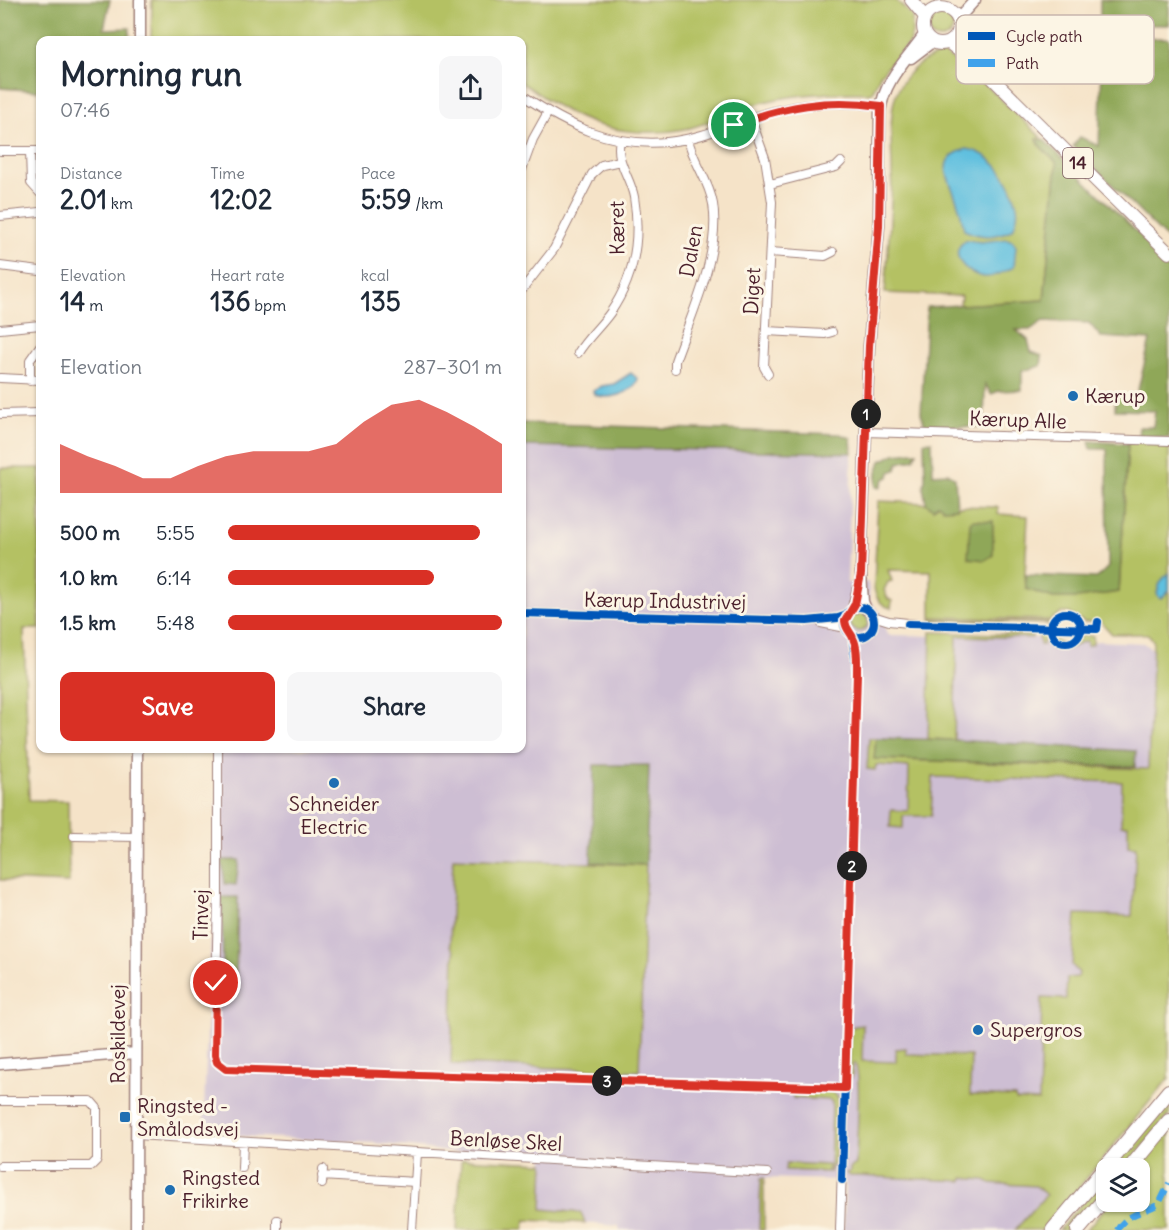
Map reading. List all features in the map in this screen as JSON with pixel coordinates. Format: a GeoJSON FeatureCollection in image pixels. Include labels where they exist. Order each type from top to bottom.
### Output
{"type":"FeatureCollection","features":[{"type":"Feature","properties":{"kind":"highway"},"geometry":{"type":"LineString","coordinates":[[1053,1230],[1169,1091]]}},
{"type":"Feature","properties":{"kind":"highway"},"geometry":{"type":"LineString","coordinates":[[1138,1158],[1169,1121]]}},
{"type":"Feature","properties":{"kind":"highway"},"geometry":{"type":"LineString","coordinates":[[1078,1230],[1096,1209]]}},
{"type":"Feature","properties":{"kind":"main road"},"geometry":{"type":"LineString","coordinates":[[911,0],[929,14]]}},
{"type":"Feature","properties":{"kind":"main road"},"geometry":{"type":"LineString","coordinates":[[918,0],[929,14]]}},
{"type":"Feature","properties":{"kind":"main road"},"geometry":{"type":"LineString","coordinates":[[956,16],[944,8],[929,14],[922,26],[928,38],[940,45],[953,39],[956,33]]}},
{"type":"Feature","properties":{"kind":"main road","name":"14"},"geometry":{"type":"LineString","coordinates":[[953,39],[956,42]]}},
{"type":"Feature","properties":{"kind":"main road","name":"14"},"geometry":{"type":"LineString","coordinates":[[999,84],[1169,253]]}},
{"type":"Feature","properties":{"kind":"street"},"geometry":{"type":"LineString","coordinates":[[140,0],[140,36]]}},
{"type":"Feature","properties":{"kind":"street"},"geometry":{"type":"LineString","coordinates":[[957,15],[967,0]]}},
{"type":"Feature","properties":{"kind":"street"},"geometry":{"type":"LineString","coordinates":[[957,15],[975,0]]}},
{"type":"Feature","properties":{"kind":"street"},"geometry":{"type":"LineString","coordinates":[[840,1230],[857,673],[862,644],[874,623],[863,602],[861,574],[869,346],[879,226],[881,106],[887,85],[899,68],[928,38]]}},
{"type":"Feature","properties":{"kind":"street"},"geometry":{"type":"LineString","coordinates":[[526,98],[575,127],[621,140],[657,143],[688,139],[790,107],[825,102],[881,106]]}},
{"type":"Feature","properties":{"kind":"street"},"geometry":{"type":"LineString","coordinates":[[526,159],[536,133],[548,112]]}},
{"type":"Feature","properties":{"kind":"street","name":"Diget"},"geometry":{"type":"LineString","coordinates":[[751,118],[765,158],[770,184],[772,224],[764,367],[768,374]]}},
{"type":"Feature","properties":{"kind":"street","name":"Dalen"},"geometry":{"type":"LineString","coordinates":[[675,369],[675,361],[708,262],[714,214],[710,193],[691,153],[688,139]]}},
{"type":"Feature","properties":{"kind":"street","name":"Kæret"},"geometry":{"type":"LineString","coordinates":[[578,353],[620,298],[633,266],[637,237],[636,212],[630,181],[618,155],[621,140]]}},
{"type":"Feature","properties":{"kind":"street"},"geometry":{"type":"LineString","coordinates":[[0,151],[36,151]]}},
{"type":"Feature","properties":{"kind":"street"},"geometry":{"type":"LineString","coordinates":[[30,151],[31,183],[36,189]]}},
{"type":"Feature","properties":{"kind":"street","name":"Kæret"},"geometry":{"type":"LineString","coordinates":[[526,285],[554,249],[572,218],[592,174],[602,165],[620,160]]}},
{"type":"Feature","properties":{"kind":"street"},"geometry":{"type":"LineString","coordinates":[[770,184],[836,167],[841,162]]}},
{"type":"Feature","properties":{"kind":"street"},"geometry":{"type":"LineString","coordinates":[[0,216],[36,212]]}},
{"type":"Feature","properties":{"kind":"street","name":"Diget"},"geometry":{"type":"LineString","coordinates":[[770,252],[825,256],[833,252]]}},
{"type":"Feature","properties":{"kind":"street"},"geometry":{"type":"LineString","coordinates":[[0,266],[36,270]]}},
{"type":"Feature","properties":{"kind":"street"},"geometry":{"type":"LineString","coordinates":[[0,329],[36,325]]}},
{"type":"Feature","properties":{"kind":"street","name":"Diget"},"geometry":{"type":"LineString","coordinates":[[766,331],[825,334],[832,332]]}},
{"type":"Feature","properties":{"kind":"street"},"geometry":{"type":"LineString","coordinates":[[30,381],[30,360],[36,350]]}},
{"type":"Feature","properties":{"kind":"street"},"geometry":{"type":"LineString","coordinates":[[0,378],[36,380]]}},
{"type":"Feature","properties":{"kind":"street"},"geometry":{"type":"LineString","coordinates":[[0,414],[36,413]]}},
{"type":"Feature","properties":{"kind":"street","name":"Kærup Alle"},"geometry":{"type":"LineString","coordinates":[[865,432],[1169,441]]}},
{"type":"Feature","properties":{"kind":"street"},"geometry":{"type":"LineString","coordinates":[[857,673],[852,635],[846,628],[845,621],[850,612],[861,574]]}},
{"type":"Feature","properties":{"kind":"street"},"geometry":{"type":"LineString","coordinates":[[850,612],[859,608],[908,624]]}},
{"type":"Feature","properties":{"kind":"street","name":"Kærup Industrivej"},"geometry":{"type":"LineString","coordinates":[[526,613],[807,621],[838,618],[850,612]]}},
{"type":"Feature","properties":{"kind":"street","name":"Kærup Industrivej"},"geometry":{"type":"LineString","coordinates":[[807,621],[846,628]]}},
{"type":"Feature","properties":{"kind":"street"},"geometry":{"type":"LineString","coordinates":[[852,635],[859,637],[888,625],[908,624],[1097,629]]}},
{"type":"Feature","properties":{"kind":"street","name":"Roskildevej"},"geometry":{"type":"LineString","coordinates":[[136,1230],[137,753]]}},
{"type":"Feature","properties":{"kind":"street","name":"Tinvej"},"geometry":{"type":"LineString","coordinates":[[218,753],[215,1055],[217,1062],[223,1067],[242,1070],[845,1088]]}},
{"type":"Feature","properties":{"kind":"street"},"geometry":{"type":"LineString","coordinates":[[74,836],[137,837]]}},
{"type":"Feature","properties":{"kind":"street"},"geometry":{"type":"LineString","coordinates":[[0,1064],[136,1053]]}},
{"type":"Feature","properties":{"kind":"street"},"geometry":{"type":"LineString","coordinates":[[0,1101],[91,1101],[97,1108],[97,1160],[91,1166],[0,1166]]}},
{"type":"Feature","properties":{"kind":"street","name":"Benløse Skel"},"geometry":{"type":"LineString","coordinates":[[136,1135],[767,1173]]}},
{"type":"Feature","properties":{"kind":"street"},"geometry":{"type":"LineString","coordinates":[[242,1168],[243,1142]]}},
{"type":"Feature","properties":{"kind":"street"},"geometry":{"type":"LineString","coordinates":[[412,1230],[417,1153]]}},
{"type":"Feature","properties":{"kind":"street"},"geometry":{"type":"LineString","coordinates":[[322,1176],[415,1182]]}},
{"type":"Feature","properties":{"kind":"street"},"geometry":{"type":"LineString","coordinates":[[278,1220],[277,1230],[283,1230]]}},
{"type":"Feature","properties":{"kind":"shaded area"},"geometry":{"type":"Polygon","coordinates":[[[526,446],[852,453],[847,583],[868,582],[870,601],[881,613],[888,635],[1039,638],[1038,642],[1049,640],[1062,649],[1067,649],[1082,641],[1093,644],[1098,641],[1143,643],[1154,650],[1133,1098],[1015,1230],[844,1230],[845,1180],[762,1178],[759,1230],[619,1230],[619,1226],[585,1223],[581,1213],[542,1209],[544,1155],[461,1153],[375,1143],[203,1134],[219,753],[526,753],[526,446]]]}},
{"type":"Feature","properties":{"kind":"green space"},"geometry":{"type":"Polygon","coordinates":[[[0,0],[110,0],[104,29],[130,28],[129,36],[36,36],[36,91],[0,88],[0,0]]]}},
{"type":"Feature","properties":{"kind":"green space"},"geometry":{"type":"Polygon","coordinates":[[[152,0],[896,0],[912,16],[912,34],[909,43],[880,75],[873,91],[869,93],[818,94],[781,98],[685,129],[661,132],[637,132],[601,126],[572,114],[526,86],[526,36],[151,36],[152,0]]]}},
{"type":"Feature","properties":{"kind":"green space"},"geometry":{"type":"Polygon","coordinates":[[[1100,0],[1169,0],[1169,25],[1154,25],[1154,15],[1100,15],[1100,0]]]}},
{"type":"Feature","properties":{"kind":"green space"},"geometry":{"type":"Polygon","coordinates":[[[940,13],[949,17],[953,26],[949,35],[940,39],[931,35],[927,26],[931,17],[940,13]]]}},
{"type":"Feature","properties":{"kind":"green space"},"geometry":{"type":"Polygon","coordinates":[[[1154,38],[1169,38],[1169,241],[1073,146],[1080,137],[1099,146],[1101,84],[1154,84],[1154,38]]]}},
{"type":"Feature","properties":{"kind":"green space"},"geometry":{"type":"Polygon","coordinates":[[[945,54],[956,62],[956,84],[985,84],[1044,140],[1037,139],[1039,145],[1057,163],[1044,300],[960,305],[961,296],[885,293],[892,189],[891,120],[894,100],[905,78],[916,66],[937,55],[945,54]]]}},
{"type":"Feature","properties":{"kind":"green space"},"geometry":{"type":"Polygon","coordinates":[[[1037,139],[1044,140],[1169,264],[1169,438],[1138,437],[1139,427],[1153,427],[1155,411],[1115,410],[1115,396],[1137,394],[1150,340],[1101,337],[1089,323],[1043,321],[1030,330],[1016,330],[1028,340],[1031,352],[1042,356],[1041,366],[1022,371],[1022,390],[999,391],[991,394],[985,384],[984,427],[925,426],[921,413],[927,307],[1044,300],[1057,163],[1039,145],[1037,139]]]}},
{"type":"Feature","properties":{"kind":"green space"},"geometry":{"type":"Polygon","coordinates":[[[526,423],[840,434],[851,438],[852,453],[526,446],[526,423]]]}},
{"type":"Feature","properties":{"kind":"green space"},"geometry":{"type":"Polygon","coordinates":[[[932,441],[933,474],[948,473],[955,478],[957,508],[944,509],[938,504],[933,509],[926,503],[923,487],[925,479],[924,442],[932,441]]]}},
{"type":"Feature","properties":{"kind":"green space"},"geometry":{"type":"Polygon","coordinates":[[[1089,441],[1128,444],[1119,592],[1078,598],[1053,598],[1026,589],[1025,575],[1097,578],[1108,567],[1107,449],[1091,449],[1089,441]]]}},
{"type":"Feature","properties":{"kind":"green space"},"geometry":{"type":"Polygon","coordinates":[[[1128,441],[1169,442],[1169,1078],[1103,1158],[1096,1158],[1096,1167],[1044,1230],[1015,1230],[1046,1195],[1036,1186],[988,1183],[985,1180],[963,1178],[962,1181],[849,1176],[846,1173],[850,1172],[850,1168],[856,1164],[858,1112],[855,1063],[853,1063],[852,1078],[849,1077],[850,1029],[863,1025],[862,1061],[896,1062],[896,1049],[906,1048],[906,1054],[971,1056],[970,1095],[1015,1097],[1016,1100],[1039,1101],[1042,998],[1066,999],[1067,978],[1078,977],[1079,973],[1072,965],[1076,914],[1132,916],[1136,847],[1128,846],[1128,825],[1121,825],[1122,782],[933,777],[931,816],[903,816],[903,828],[890,827],[891,810],[908,811],[909,767],[876,765],[875,770],[867,769],[869,738],[876,738],[875,759],[1148,769],[1153,640],[1148,634],[1112,634],[1101,622],[1084,622],[1069,613],[1061,613],[1050,620],[931,617],[931,571],[888,570],[892,581],[888,582],[884,590],[888,599],[892,601],[891,608],[887,607],[879,600],[874,587],[878,501],[926,503],[933,509],[938,504],[957,508],[958,506],[998,507],[998,514],[1028,516],[1025,575],[1119,592],[1128,441]]]}},
{"type":"Feature","properties":{"kind":"green space"},"geometry":{"type":"Polygon","coordinates":[[[917,452],[914,459],[898,463],[896,470],[890,472],[889,477],[884,479],[880,488],[876,487],[881,461],[895,454],[917,452]]]}},
{"type":"Feature","properties":{"kind":"green space"},"geometry":{"type":"Polygon","coordinates":[[[0,468],[36,468],[36,629],[24,629],[29,800],[68,801],[69,883],[0,880],[0,468]]]}},
{"type":"Feature","properties":{"kind":"green space"},"geometry":{"type":"Polygon","coordinates":[[[972,520],[993,521],[993,555],[985,560],[968,558],[972,520]]]}},
{"type":"Feature","properties":{"kind":"green space"},"geometry":{"type":"Polygon","coordinates":[[[859,613],[865,616],[868,622],[865,628],[859,631],[853,628],[850,622],[853,616],[859,613]]]}},
{"type":"Feature","properties":{"kind":"green space"},"geometry":{"type":"Polygon","coordinates":[[[931,619],[1050,622],[1050,624],[932,621],[931,619]]]}},
{"type":"Feature","properties":{"kind":"green space"},"geometry":{"type":"Polygon","coordinates":[[[931,632],[1032,635],[1032,638],[957,636],[954,740],[928,739],[931,632]]]}},
{"type":"Feature","properties":{"kind":"green space"},"geometry":{"type":"Polygon","coordinates":[[[1039,635],[1051,635],[1058,642],[1066,644],[1081,636],[1093,636],[1093,644],[1087,646],[1087,641],[1084,641],[1069,649],[1062,649],[1047,640],[1040,645],[1039,635]]]}},
{"type":"Feature","properties":{"kind":"green space"},"geometry":{"type":"Polygon","coordinates":[[[876,738],[954,740],[1136,751],[1135,767],[874,759],[876,738]]]}},
{"type":"Feature","properties":{"kind":"green space"},"geometry":{"type":"Polygon","coordinates":[[[594,765],[649,765],[646,865],[591,862],[594,765]]]}},
{"type":"Feature","properties":{"kind":"green space"},"geometry":{"type":"Polygon","coordinates":[[[453,858],[646,865],[639,1071],[451,1064],[454,951],[450,945],[453,858]]]}},
{"type":"Feature","properties":{"kind":"green space"},"geometry":{"type":"Polygon","coordinates":[[[222,860],[239,860],[236,885],[225,884],[222,860]]]}},
{"type":"Feature","properties":{"kind":"green space"},"geometry":{"type":"Polygon","coordinates":[[[222,897],[238,897],[236,979],[223,979],[222,897]]]}},
{"type":"Feature","properties":{"kind":"green space"},"geometry":{"type":"Polygon","coordinates":[[[792,1090],[823,1090],[838,1097],[835,1165],[830,1173],[832,1102],[793,1098],[793,1094],[790,1094],[792,1090]]]}},
{"type":"Feature","properties":{"kind":"green space"},"geometry":{"type":"Polygon","coordinates":[[[1169,1098],[1169,1115],[1133,1158],[1119,1158],[1169,1098]]]}},
{"type":"Feature","properties":{"kind":"green space"},"geometry":{"type":"Polygon","coordinates":[[[1169,1132],[1169,1230],[1086,1230],[1101,1212],[1150,1212],[1150,1158],[1147,1158],[1169,1132]]]}},
{"type":"Feature","properties":{"kind":"green space"},"geometry":{"type":"Polygon","coordinates":[[[463,1159],[544,1163],[542,1209],[581,1213],[585,1223],[525,1220],[524,1230],[457,1230],[461,1161],[463,1159]]]}},
{"type":"Feature","properties":{"kind":"green space"},"geometry":{"type":"Polygon","coordinates":[[[786,1163],[828,1165],[828,1172],[785,1170],[786,1163]]]}},
{"type":"Feature","properties":{"kind":"green space"},"geometry":{"type":"Polygon","coordinates":[[[761,1178],[764,1178],[764,1230],[759,1230],[761,1178]]]}},
{"type":"Feature","properties":{"kind":"green space"},"geometry":{"type":"Polygon","coordinates":[[[1096,1186],[1096,1203],[1073,1230],[1059,1230],[1096,1186]]]}},
{"type":"Feature","properties":{"kind":"water"},"geometry":{"type":"Polygon","coordinates":[[[967,149],[985,156],[1006,178],[1018,209],[1013,229],[989,236],[964,230],[946,166],[951,156],[967,149]]]}},
{"type":"Feature","properties":{"kind":"water"},"geometry":{"type":"Polygon","coordinates":[[[1007,239],[1013,241],[1016,246],[1014,267],[997,275],[986,277],[972,273],[958,257],[960,245],[967,240],[981,242],[1007,239]]]}},
{"type":"Feature","properties":{"kind":"water"},"geometry":{"type":"Polygon","coordinates":[[[631,373],[638,379],[631,389],[619,395],[606,397],[594,394],[593,391],[602,386],[614,384],[631,373]]]}},
{"type":"Feature","properties":{"kind":"water"},"geometry":{"type":"Polygon","coordinates":[[[1169,573],[1169,590],[1162,598],[1159,598],[1157,593],[1160,584],[1169,573]]]}},
{"type":"Feature","properties":{"kind":"marked path"},"geometry":{"type":"LineString","coordinates":[[1117,1230],[1125,1220],[1159,1204],[1169,1183]]}},
{"type":"Feature","properties":{"kind":"cycle path"},"geometry":{"type":"LineString","coordinates":[[859,607],[869,612],[874,622],[869,632],[859,637],[849,632],[844,622],[849,612],[859,607]]}},
{"type":"Feature","properties":{"kind":"cycle path"},"geometry":{"type":"LineString","coordinates":[[526,613],[807,621],[847,615]]}},
{"type":"Feature","properties":{"kind":"cycle path"},"geometry":{"type":"LineString","coordinates":[[1066,613],[1077,617],[1081,628],[1077,639],[1066,643],[1055,639],[1051,628],[1055,617],[1066,613]]}},
{"type":"Feature","properties":{"kind":"cycle path"},"geometry":{"type":"LineString","coordinates":[[908,624],[1097,629],[1098,622]]}},
{"type":"Feature","properties":{"kind":"cycle path"},"geometry":{"type":"LineString","coordinates":[[842,1180],[857,673],[852,635]]}},
{"type":"Feature","properties":{"kind":"cycle path"},"geometry":{"type":"LineString","coordinates":[[215,1055],[220,1065],[230,1069],[845,1088]]}},
{"type":"Feature","properties":{"kind":"place","name":"Kærup"},"geometry":{"type":"Point","coordinates":[1073,396]}},
{"type":"Feature","properties":{"kind":"place","name":"Schneider Electric"},"geometry":{"type":"Point","coordinates":[334,783]}},
{"type":"Feature","properties":{"kind":"place","name":"Supergros"},"geometry":{"type":"Point","coordinates":[978,1030]}},
{"type":"Feature","properties":{"kind":"place","name":"Ringsted - Smålodsvej"},"geometry":{"type":"Point","coordinates":[125,1117]}},
{"type":"Feature","properties":{"kind":"place","name":"Ringsted Frikirke"},"geometry":{"type":"Point","coordinates":[170,1190]}},
{"type":"Feature","properties":{"kind":"route"},"geometry":{"type":"LineString","coordinates":[[216,983],[215,1055],[217,1062],[226,1069],[845,1088],[857,673],[854,641],[845,626],[845,621],[855,604],[861,574],[869,346],[879,226],[881,106],[845,102],[808,104],[776,110],[734,125]]}}]}
